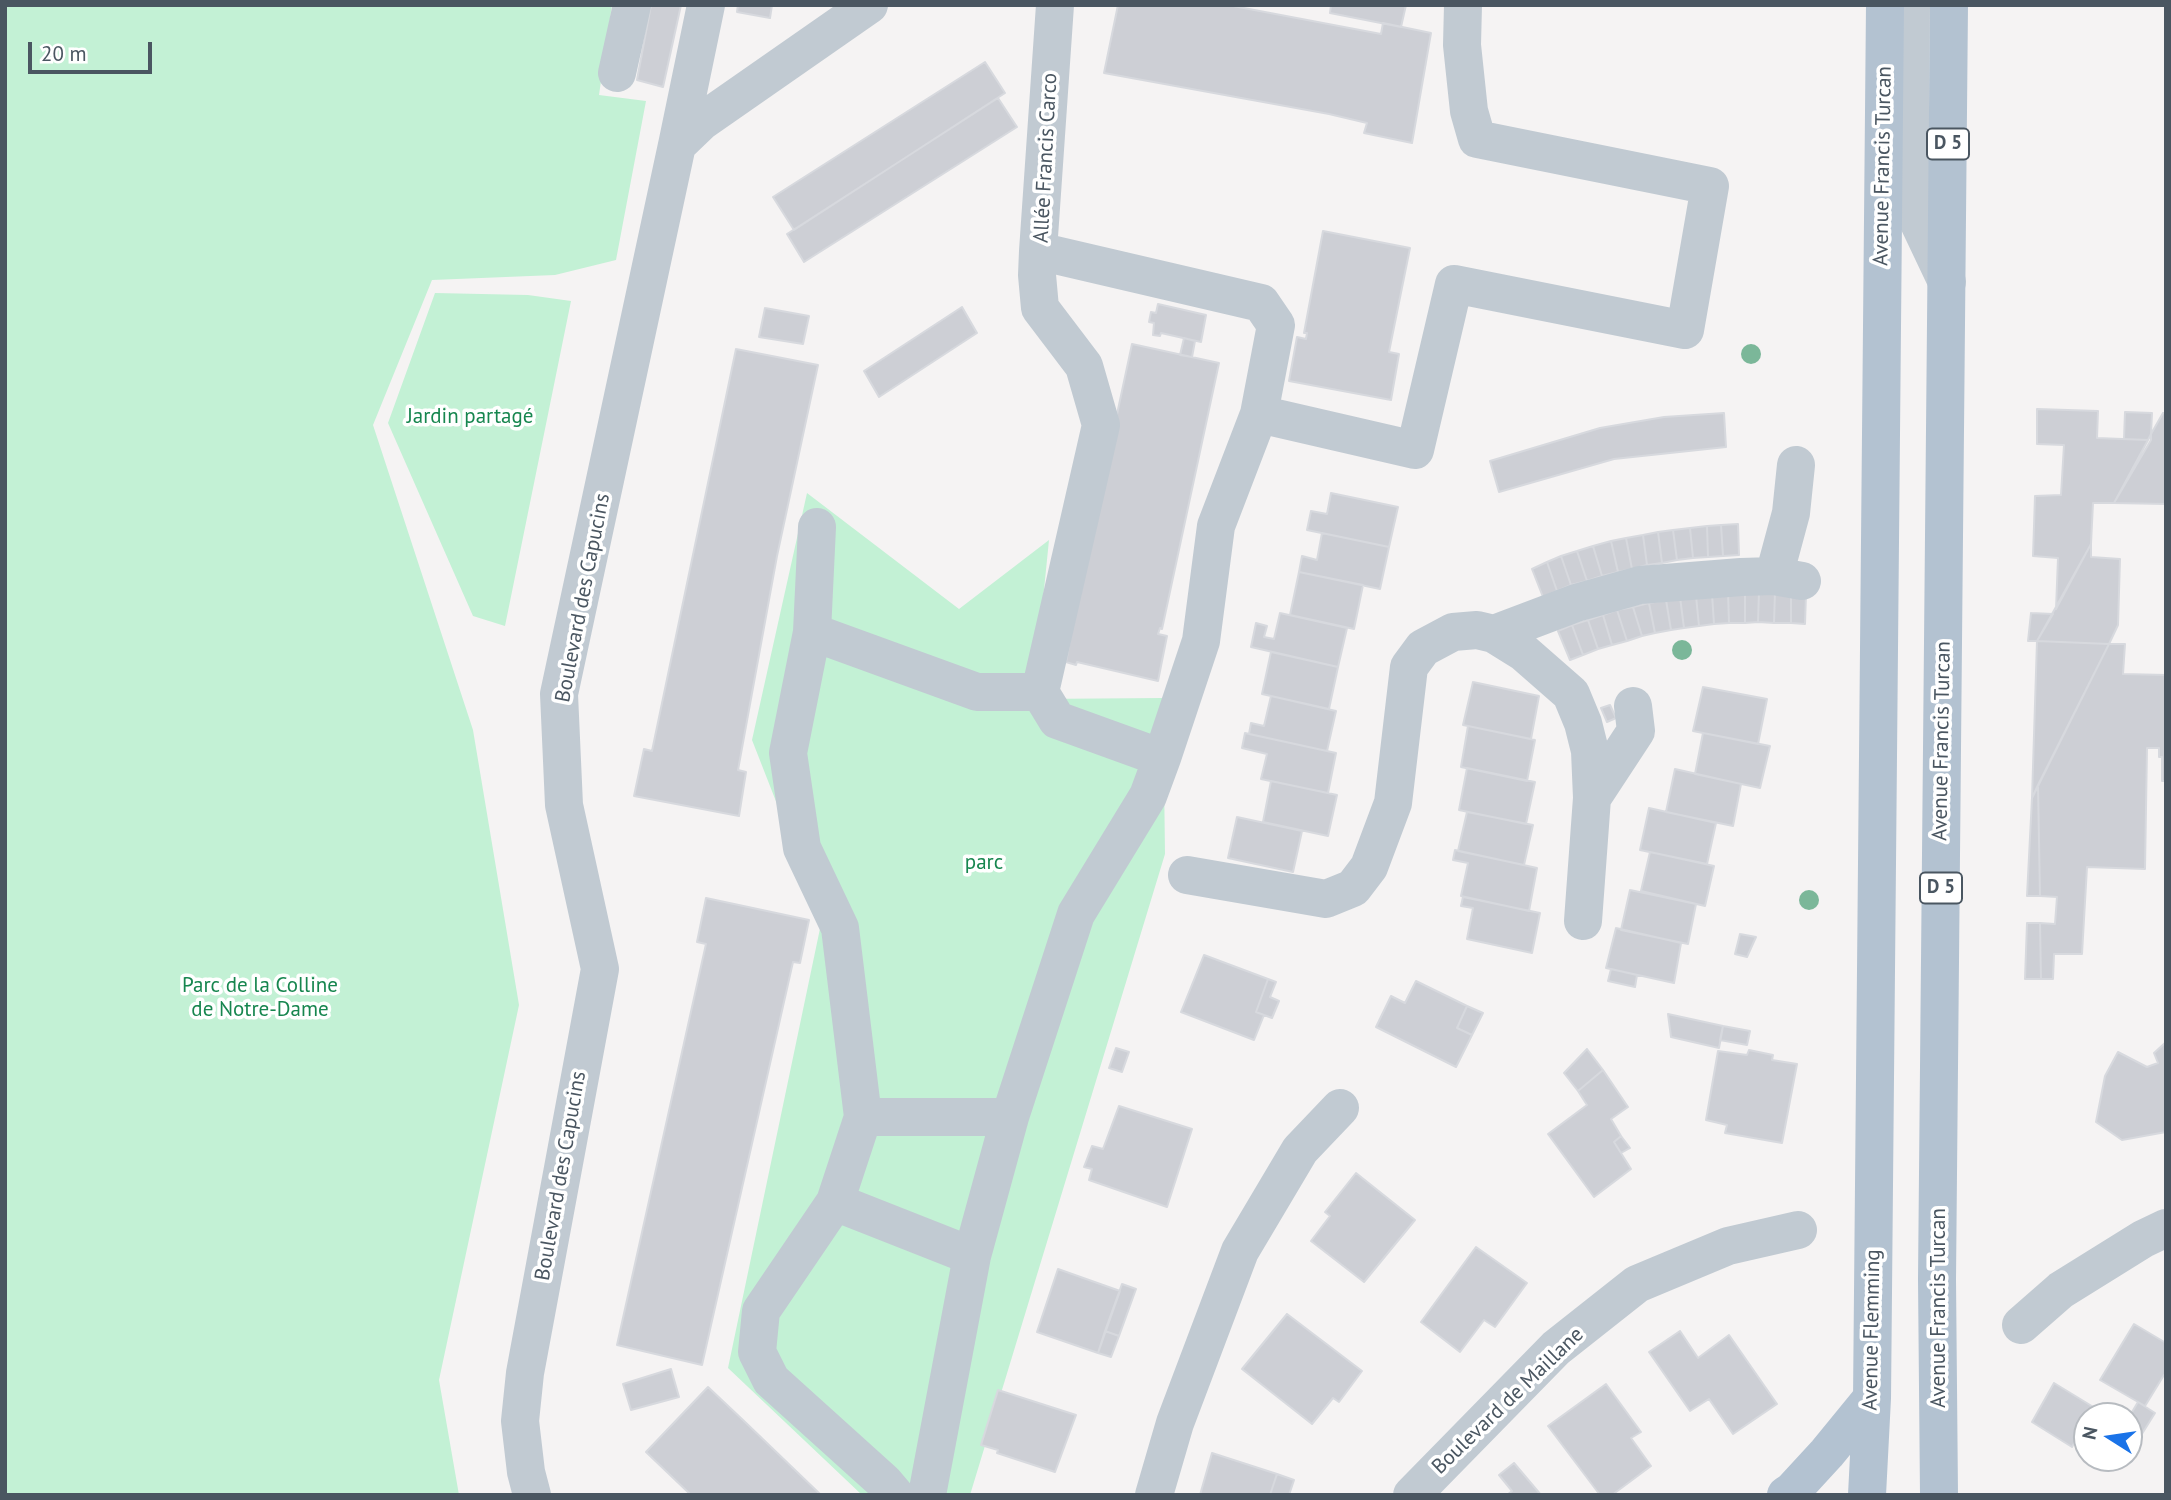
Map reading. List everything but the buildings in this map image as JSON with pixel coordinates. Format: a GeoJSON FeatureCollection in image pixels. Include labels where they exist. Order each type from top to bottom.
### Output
{"type":"FeatureCollection","features":[{"type":"Feature","properties":{"kind":"main road","name":"Avenue Francis Turcan"},"geometry":{"type":"LineString","coordinates":[[1873,1166],[1885,5]]}},
{"type":"Feature","properties":{"kind":"main road","name":"Avenue Francis Turcan"},"geometry":{"type":"LineString","coordinates":[[1939,1495],[1937,1279],[1949,5]]}},
{"type":"Feature","properties":{"kind":"main road","name":"Avenue Flemming"},"geometry":{"type":"LineString","coordinates":[[1867,1495],[1872,1398],[1873,1166]]}},
{"type":"Feature","properties":{"kind":"main road"},"geometry":{"type":"LineString","coordinates":[[1873,1166],[1886,1180],[1882,1495]]}},
{"type":"Feature","properties":{"kind":"main road"},"geometry":{"type":"LineString","coordinates":[[1793,1494],[1872,1398]]}},
{"type":"Feature","properties":{"kind":"street"},"geometry":{"type":"LineString","coordinates":[[617,73],[632,5]]}},
{"type":"Feature","properties":{"kind":"street","name":"Boulevard des Capucins"},"geometry":{"type":"LineString","coordinates":[[532,1495],[526,1472],[520,1421],[525,1373],[600,969],[564,805],[559,694],[706,5]]}},
{"type":"Feature","properties":{"kind":"street"},"geometry":{"type":"LineString","coordinates":[[677,145],[701,122],[869,5]]}},
{"type":"Feature","properties":{"kind":"street","name":"Allée Francis Carco"},"geometry":{"type":"LineString","coordinates":[[1055,5],[1038,251],[1261,303],[1276,325],[1259,414]]}},
{"type":"Feature","properties":{"kind":"street"},"geometry":{"type":"LineString","coordinates":[[927,1495],[972,1256],[1010,1117],[1076,914],[1148,796],[1162,758],[1201,641],[1216,526],[1259,414],[1415,450],[1454,284],[1685,330],[1710,186],[1477,139],[1469,111],[1462,45],[1463,5]]}},
{"type":"Feature","properties":{"kind":"street","name":"Avenue Francis Turcan"},"geometry":{"type":"LineString","coordinates":[[1911,5],[1910,204],[1947,282]]}},
{"type":"Feature","properties":{"kind":"street"},"geometry":{"type":"LineString","coordinates":[[1038,251],[1040,307],[1084,366],[1101,425],[1040,692],[1057,720],[1162,758]]}},
{"type":"Feature","properties":{"kind":"street"},"geometry":{"type":"LineString","coordinates":[[1494,634],[1576,603],[1640,585],[1788,579],[1796,465]]}},
{"type":"Feature","properties":{"kind":"street"},"geometry":{"type":"LineString","coordinates":[[817,527],[812,632],[788,752],[802,848],[840,928],[863,1117],[835,1202],[761,1311],[757,1352],[771,1380],[895,1495]]}},
{"type":"Feature","properties":{"kind":"street"},"geometry":{"type":"LineString","coordinates":[[1188,875],[1326,900],[1353,888],[1369,867],[1393,803],[1409,667],[1423,648],[1453,632],[1477,630],[1494,634],[1522,652],[1571,694],[1583,723],[1590,751],[1592,798],[1583,921]]}},
{"type":"Feature","properties":{"kind":"street"},"geometry":{"type":"LineString","coordinates":[[812,632],[977,692],[1040,692]]}},
{"type":"Feature","properties":{"kind":"street"},"geometry":{"type":"LineString","coordinates":[[1592,798],[1636,731],[1633,706]]}},
{"type":"Feature","properties":{"kind":"street"},"geometry":{"type":"LineString","coordinates":[[1154,1495],[1175,1423],[1240,1251],[1300,1150],[1340,1108]]}},
{"type":"Feature","properties":{"kind":"street"},"geometry":{"type":"LineString","coordinates":[[863,1117],[1010,1117]]}},
{"type":"Feature","properties":{"kind":"street"},"geometry":{"type":"LineString","coordinates":[[835,1202],[972,1256]]}},
{"type":"Feature","properties":{"kind":"street"},"geometry":{"type":"LineString","coordinates":[[2021,1325],[2061,1290],[2143,1239],[2166,1228]]}},
{"type":"Feature","properties":{"kind":"street","name":"Boulevard de Maillane"},"geometry":{"type":"LineString","coordinates":[[1412,1495],[1556,1348],[1637,1284],[1728,1246],[1798,1230]]}},
{"type":"Feature","properties":{"kind":"green space","name":"Parc de la Colline de Notre-Dame"},"geometry":{"type":"Polygon","coordinates":[[[5,5],[612,5],[599,95],[646,101],[616,260],[555,275],[432,280],[373,425],[473,730],[519,1005],[439,1380],[459,1495],[5,1495],[5,5]]]}},
{"type":"Feature","properties":{"kind":"green space","name":"Jardin partagé"},"geometry":{"type":"Polygon","coordinates":[[[435,293],[528,295],[571,301],[505,626],[473,616],[388,423],[435,293]]]}},
{"type":"Feature","properties":{"kind":"green space","name":"parc"},"geometry":{"type":"Polygon","coordinates":[[[807,493],[959,609],[1049,540],[1033,699],[1163,698],[1165,854],[970,1495],[862,1495],[728,1368],[822,919],[752,740],[807,493]]]}}]}
